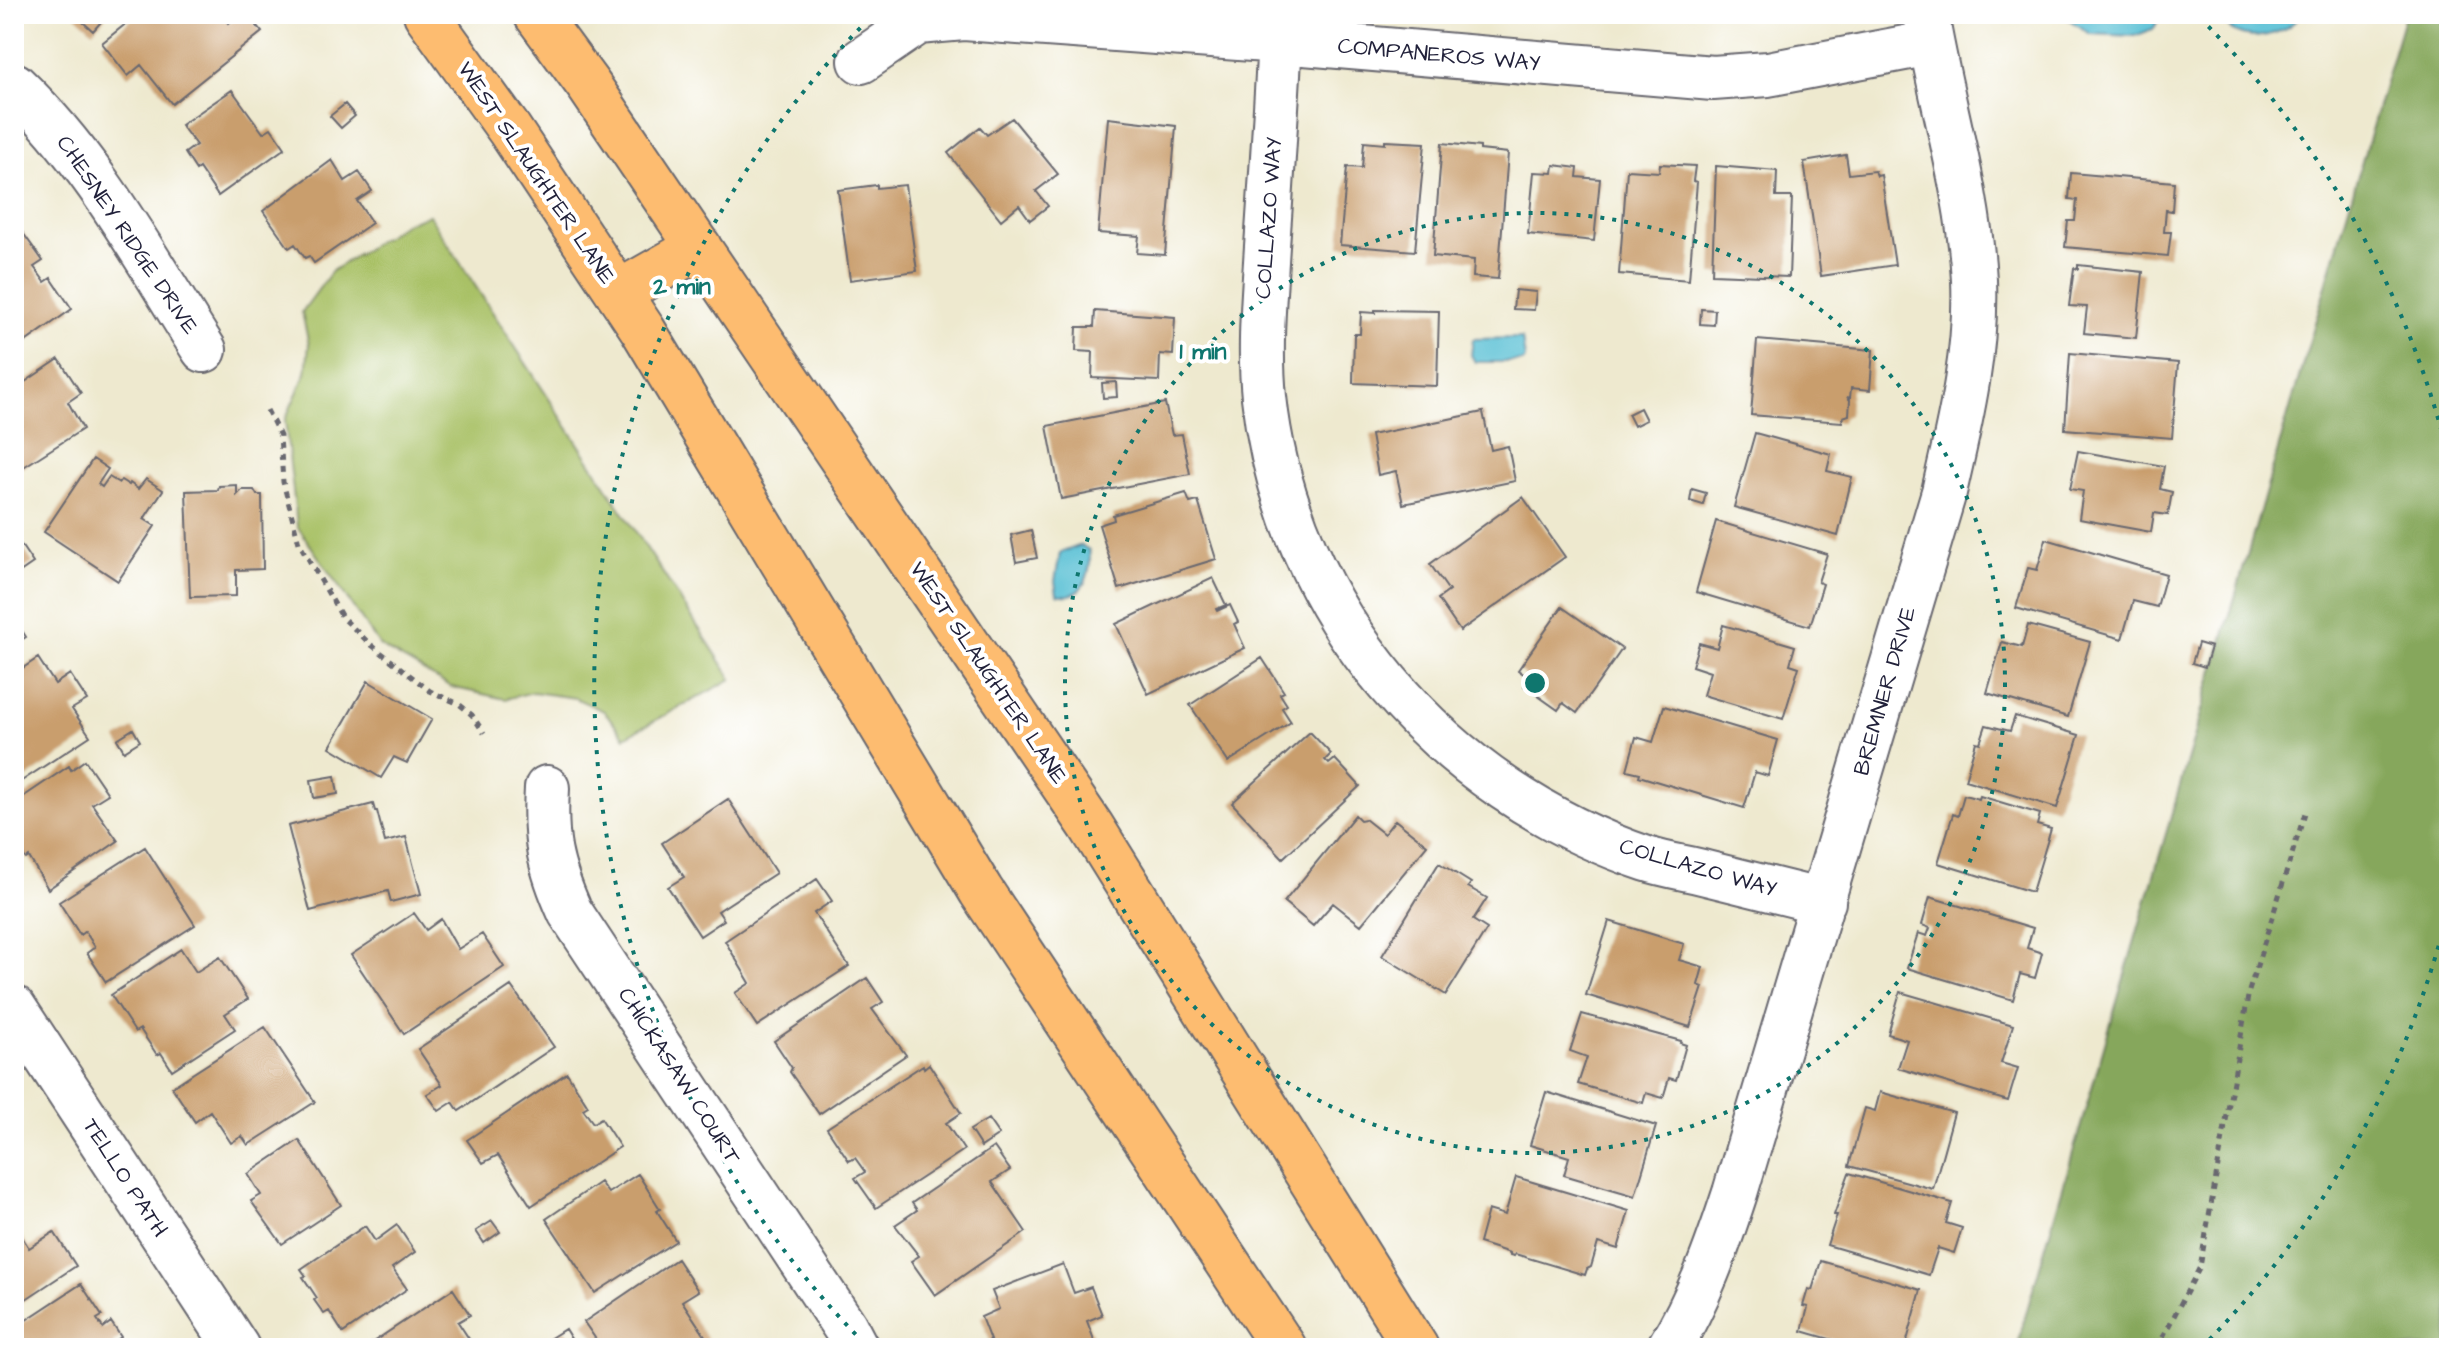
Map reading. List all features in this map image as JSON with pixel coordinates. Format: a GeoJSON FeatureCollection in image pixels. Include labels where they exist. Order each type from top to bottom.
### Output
{"type":"FeatureCollection","features":[{"type":"Feature","properties":{"kind":"main road","name":"WEST SLAUGHTER LANE"},"geometry":{"type":"LineString","coordinates":[[426,14],[509,129],[618,293],[981,891],[1284,1348]]}},
{"type":"Feature","properties":{"kind":"main road","name":"WEST SLAUGHTER LANE"},"geometry":{"type":"LineString","coordinates":[[536,14],[589,86],[1091,826],[1416,1348]]}},
{"type":"Feature","properties":{"kind":"main road"},"geometry":{"type":"LineString","coordinates":[[618,293],[699,247]]}},
{"type":"Feature","properties":{"kind":"street","name":"COMPANEROS WAY"},"geometry":{"type":"LineString","coordinates":[[861,61],[918,22],[964,18],[1713,78],[1768,74],[1928,29]]}},
{"type":"Feature","properties":{"kind":"street","name":"BREMNER DRIVE"},"geometry":{"type":"LineString","coordinates":[[1669,1348],[1691,1312],[1712,1264],[1944,492],[1965,403],[1973,346],[1974,281],[1966,208],[1928,29]]}},
{"type":"Feature","properties":{"kind":"street","name":"COLLAZO WAY"},"geometry":{"type":"LineString","coordinates":[[1280,41],[1262,336],[1264,397],[1284,495],[1302,547],[1337,617],[1383,679],[1427,726],[1489,776],[1543,811],[1581,832],[1648,859],[1823,902]]}},
{"type":"Feature","properties":{"kind":"street","name":"CHESNEY RIDGE DRIVE"},"geometry":{"type":"LineString","coordinates":[[14,85],[53,126],[98,184],[204,350]]}},
{"type":"Feature","properties":{"kind":"street","name":"CHICKASAW COURT"},"geometry":{"type":"LineString","coordinates":[[547,788],[544,828],[553,873],[570,912],[856,1348]]}},
{"type":"Feature","properties":{"kind":"street","name":"TELLO PATH"},"geometry":{"type":"LineString","coordinates":[[14,1008],[237,1348]]}},
{"type":"Feature","properties":{"kind":"path"},"geometry":{"type":"LineString","coordinates":[[267,410],[280,436],[283,482],[299,543],[342,617],[369,643],[430,691],[459,704],[472,715],[484,733]]}},
{"type":"Feature","properties":{"kind":"path"},"geometry":{"type":"LineString","coordinates":[[2157,1348],[2200,1267],[2249,991],[2305,813]]}},
{"type":"Feature","properties":{"kind":"green space"},"geometry":{"type":"Polygon","coordinates":[[[2405,14],[2449,14],[2449,1348],[2016,1348],[2405,14]]]}},
{"type":"Feature","properties":{"kind":"green space"},"geometry":{"type":"Polygon","coordinates":[[[429,215],[732,679],[625,737],[604,711],[575,698],[533,692],[505,699],[451,687],[380,646],[297,526],[285,420],[306,373],[309,345],[302,312],[332,271],[406,223],[429,215]]]}},
{"type":"Feature","properties":{"kind":"water"},"geometry":{"type":"Polygon","coordinates":[[[2061,14],[2164,14],[2153,29],[2135,36],[2090,34],[2061,14]]]}},
{"type":"Feature","properties":{"kind":"water"},"geometry":{"type":"Polygon","coordinates":[[[2221,14],[2301,14],[2293,23],[2271,34],[2246,36],[2227,25],[2221,14]]]}},
{"type":"Feature","properties":{"kind":"water"},"geometry":{"type":"Polygon","coordinates":[[[1522,338],[1523,362],[1475,362],[1471,355],[1473,339],[1522,338]]]}},
{"type":"Feature","properties":{"kind":"water"},"geometry":{"type":"Polygon","coordinates":[[[1081,545],[1089,550],[1090,558],[1085,582],[1074,593],[1057,594],[1055,581],[1060,553],[1081,545]]]}},
{"type":"Feature","properties":{"kind":"building"},"geometry":{"type":"Polygon","coordinates":[[[74,14],[108,14],[93,31],[74,14]]]}},
{"type":"Feature","properties":{"kind":"building"},"geometry":{"type":"Polygon","coordinates":[[[138,14],[222,14],[229,23],[239,14],[247,14],[262,32],[172,104],[141,65],[128,76],[102,43],[138,14]]]}},
{"type":"Feature","properties":{"kind":"building"},"geometry":{"type":"Polygon","coordinates":[[[232,90],[263,133],[271,128],[285,148],[218,196],[185,153],[196,145],[181,125],[232,90]]]}},
{"type":"Feature","properties":{"kind":"building"},"geometry":{"type":"Polygon","coordinates":[[[345,104],[355,116],[341,128],[330,116],[345,104]]]}},
{"type":"Feature","properties":{"kind":"building"},"geometry":{"type":"Polygon","coordinates":[[[1012,118],[1058,174],[1036,191],[1048,206],[1030,220],[1019,205],[1001,220],[948,153],[980,127],[987,135],[1012,118]]]}},
{"type":"Feature","properties":{"kind":"building"},"geometry":{"type":"Polygon","coordinates":[[[1108,118],[1176,126],[1165,255],[1137,253],[1139,236],[1098,233],[1108,118]]]}},
{"type":"Feature","properties":{"kind":"building"},"geometry":{"type":"Polygon","coordinates":[[[1385,141],[1425,143],[1415,251],[1340,245],[1347,167],[1362,168],[1364,142],[1385,144],[1385,141]]]}},
{"type":"Feature","properties":{"kind":"building"},"geometry":{"type":"Polygon","coordinates":[[[1442,143],[1508,153],[1498,279],[1473,277],[1474,260],[1433,256],[1442,143]]]}},
{"type":"Feature","properties":{"kind":"building"},"geometry":{"type":"Polygon","coordinates":[[[1846,155],[1849,174],[1875,171],[1877,176],[1881,175],[1895,265],[1821,276],[1804,162],[1846,155]]]}},
{"type":"Feature","properties":{"kind":"building"},"geometry":{"type":"Polygon","coordinates":[[[332,160],[345,181],[359,172],[372,191],[357,201],[372,223],[314,263],[309,256],[305,258],[295,244],[289,248],[263,211],[332,160]]]}},
{"type":"Feature","properties":{"kind":"building"},"geometry":{"type":"Polygon","coordinates":[[[1660,164],[1695,166],[1693,181],[1697,182],[1689,280],[1619,274],[1627,170],[1659,172],[1660,164]]]}},
{"type":"Feature","properties":{"kind":"building"},"geometry":{"type":"Polygon","coordinates":[[[1554,165],[1578,168],[1577,177],[1600,179],[1594,241],[1528,234],[1534,172],[1553,173],[1554,165]]]}},
{"type":"Feature","properties":{"kind":"building"},"geometry":{"type":"Polygon","coordinates":[[[1716,166],[1777,171],[1776,197],[1792,197],[1789,277],[1712,274],[1716,166]]]}},
{"type":"Feature","properties":{"kind":"building"},"geometry":{"type":"Polygon","coordinates":[[[2071,173],[2174,182],[2172,211],[2166,210],[2164,232],[2171,232],[2168,256],[2065,247],[2068,221],[2075,221],[2077,200],[2069,199],[2071,173]]]}},
{"type":"Feature","properties":{"kind":"building"},"geometry":{"type":"Polygon","coordinates":[[[877,185],[877,188],[905,185],[917,271],[850,280],[838,190],[877,185]]]}},
{"type":"Feature","properties":{"kind":"building"},"geometry":{"type":"Polygon","coordinates":[[[23,233],[43,261],[34,267],[45,282],[51,278],[72,309],[14,350],[14,239],[23,233]]]}},
{"type":"Feature","properties":{"kind":"building"},"geometry":{"type":"Polygon","coordinates":[[[2078,265],[2143,272],[2136,338],[2084,333],[2087,307],[2069,306],[2074,268],[2078,269],[2078,265]]]}},
{"type":"Feature","properties":{"kind":"building"},"geometry":{"type":"Polygon","coordinates":[[[1515,290],[1536,292],[1534,310],[1513,309],[1515,290]]]}},
{"type":"Feature","properties":{"kind":"building"},"geometry":{"type":"Polygon","coordinates":[[[1701,309],[1715,310],[1714,325],[1700,324],[1701,309]]]}},
{"type":"Feature","properties":{"kind":"building"},"geometry":{"type":"Polygon","coordinates":[[[1375,310],[1439,311],[1437,386],[1353,383],[1354,334],[1360,334],[1361,312],[1375,313],[1375,310]]]}},
{"type":"Feature","properties":{"kind":"building"},"geometry":{"type":"Polygon","coordinates":[[[1095,311],[1175,317],[1173,355],[1160,354],[1159,381],[1092,378],[1093,352],[1076,351],[1077,327],[1094,327],[1095,311]]]}},
{"type":"Feature","properties":{"kind":"building"},"geometry":{"type":"Polygon","coordinates":[[[1757,340],[1873,350],[1870,390],[1851,388],[1850,398],[1847,397],[1850,400],[1849,415],[1843,417],[1842,422],[1751,415],[1757,340]]]}},
{"type":"Feature","properties":{"kind":"building"},"geometry":{"type":"Polygon","coordinates":[[[2070,353],[2178,363],[2172,438],[2065,429],[2070,353]]]}},
{"type":"Feature","properties":{"kind":"building"},"geometry":{"type":"Polygon","coordinates":[[[59,359],[81,393],[68,402],[83,429],[22,468],[14,456],[14,384],[22,378],[25,382],[59,359]]]}},
{"type":"Feature","properties":{"kind":"building"},"geometry":{"type":"Polygon","coordinates":[[[1116,382],[1117,397],[1103,398],[1102,383],[1116,382]]]}},
{"type":"Feature","properties":{"kind":"building"},"geometry":{"type":"Polygon","coordinates":[[[1165,403],[1172,435],[1182,434],[1190,474],[1061,499],[1047,426],[1165,403]]]}},
{"type":"Feature","properties":{"kind":"building"},"geometry":{"type":"Polygon","coordinates":[[[1640,408],[1646,420],[1634,426],[1628,414],[1640,408]]]}},
{"type":"Feature","properties":{"kind":"building"},"geometry":{"type":"Polygon","coordinates":[[[1483,412],[1491,450],[1508,446],[1515,481],[1403,504],[1396,471],[1378,475],[1371,435],[1483,412]]]}},
{"type":"Feature","properties":{"kind":"building"},"geometry":{"type":"Polygon","coordinates":[[[1755,433],[1831,454],[1827,471],[1852,477],[1838,536],[1734,507],[1755,433]]]}},
{"type":"Feature","properties":{"kind":"building"},"geometry":{"type":"Polygon","coordinates":[[[2078,451],[2164,466],[2160,489],[2172,492],[2168,515],[2154,513],[2151,532],[2079,519],[2083,491],[2070,489],[2078,451]]]}},
{"type":"Feature","properties":{"kind":"building"},"geometry":{"type":"Polygon","coordinates":[[[93,459],[108,469],[98,484],[102,487],[109,477],[119,483],[121,480],[130,483],[138,489],[146,479],[163,490],[144,519],[155,526],[118,581],[44,532],[93,459]]]}},
{"type":"Feature","properties":{"kind":"building"},"geometry":{"type":"Polygon","coordinates":[[[237,485],[237,495],[242,490],[254,490],[257,495],[262,495],[263,569],[236,570],[236,596],[190,597],[186,491],[218,490],[219,486],[237,485]]]}},
{"type":"Feature","properties":{"kind":"building"},"geometry":{"type":"Polygon","coordinates":[[[1692,489],[1706,493],[1703,505],[1690,501],[1692,489]]]}},
{"type":"Feature","properties":{"kind":"building"},"geometry":{"type":"Polygon","coordinates":[[[1186,493],[1190,503],[1198,501],[1216,559],[1119,589],[1099,525],[1114,520],[1113,515],[1186,493]]]}},
{"type":"Feature","properties":{"kind":"building"},"geometry":{"type":"Polygon","coordinates":[[[1523,497],[1565,557],[1460,631],[1438,599],[1449,591],[1430,564],[1523,497]]]}},
{"type":"Feature","properties":{"kind":"building"},"geometry":{"type":"Polygon","coordinates":[[[1716,521],[1827,554],[1818,582],[1823,584],[1810,626],[1696,592],[1716,521]]]}},
{"type":"Feature","properties":{"kind":"building"},"geometry":{"type":"Polygon","coordinates":[[[1031,530],[1037,558],[1016,562],[1011,535],[1031,530]]]}},
{"type":"Feature","properties":{"kind":"building"},"geometry":{"type":"Polygon","coordinates":[[[17,539],[33,563],[14,576],[14,542],[17,539]]]}},
{"type":"Feature","properties":{"kind":"building"},"geometry":{"type":"Polygon","coordinates":[[[2046,539],[2166,574],[2157,607],[2133,601],[2122,639],[2016,608],[2028,568],[2037,570],[2046,539]]]}},
{"type":"Feature","properties":{"kind":"building"},"geometry":{"type":"Polygon","coordinates":[[[1213,578],[1226,605],[1216,609],[1230,605],[1238,622],[1234,624],[1245,648],[1148,694],[1116,624],[1213,578]]]}},
{"type":"Feature","properties":{"kind":"building"},"geometry":{"type":"Polygon","coordinates":[[[1562,607],[1622,649],[1577,713],[1563,703],[1558,710],[1524,686],[1529,678],[1518,670],[1562,607]]]}},
{"type":"Feature","properties":{"kind":"building"},"geometry":{"type":"Polygon","coordinates":[[[14,618],[26,637],[14,645],[14,618]]]}},
{"type":"Feature","properties":{"kind":"building"},"geometry":{"type":"Polygon","coordinates":[[[1723,625],[1795,646],[1790,664],[1799,667],[1783,719],[1703,695],[1710,672],[1692,666],[1699,643],[1717,648],[1723,625]]]}},
{"type":"Feature","properties":{"kind":"building"},"geometry":{"type":"Polygon","coordinates":[[[2028,625],[2090,642],[2068,717],[1987,693],[2002,642],[2022,647],[2028,625]]]}},
{"type":"Feature","properties":{"kind":"building"},"geometry":{"type":"Polygon","coordinates":[[[2198,643],[2211,647],[2205,667],[2192,663],[2198,643]]]}},
{"type":"Feature","properties":{"kind":"building"},"geometry":{"type":"Polygon","coordinates":[[[38,658],[55,684],[70,674],[87,700],[72,709],[90,736],[14,786],[14,674],[38,658]]]}},
{"type":"Feature","properties":{"kind":"building"},"geometry":{"type":"Polygon","coordinates":[[[1262,658],[1284,692],[1280,694],[1287,705],[1282,708],[1291,722],[1228,762],[1190,705],[1262,658]]]}},
{"type":"Feature","properties":{"kind":"building"},"geometry":{"type":"Polygon","coordinates":[[[368,681],[432,719],[407,763],[394,757],[381,778],[330,747],[368,681]]]}},
{"type":"Feature","properties":{"kind":"building"},"geometry":{"type":"Polygon","coordinates":[[[1664,706],[1778,740],[1768,776],[1755,772],[1744,808],[1627,770],[1636,737],[1653,742],[1664,706]]]}},
{"type":"Feature","properties":{"kind":"building"},"geometry":{"type":"Polygon","coordinates":[[[2015,716],[2079,735],[2057,808],[1965,780],[1976,742],[1980,743],[1986,725],[2010,731],[2015,716]]]}},
{"type":"Feature","properties":{"kind":"building"},"geometry":{"type":"Polygon","coordinates":[[[133,729],[140,741],[124,751],[117,739],[133,729]]]}},
{"type":"Feature","properties":{"kind":"building"},"geometry":{"type":"Polygon","coordinates":[[[1310,732],[1331,754],[1325,760],[1329,764],[1335,759],[1360,786],[1283,858],[1232,803],[1310,732]]]}},
{"type":"Feature","properties":{"kind":"building"},"geometry":{"type":"Polygon","coordinates":[[[85,760],[108,794],[92,804],[118,841],[48,889],[29,857],[26,859],[14,842],[14,803],[69,766],[71,770],[85,760]]]}},
{"type":"Feature","properties":{"kind":"building"},"geometry":{"type":"Polygon","coordinates":[[[335,776],[338,794],[314,798],[311,780],[335,776]]]}},
{"type":"Feature","properties":{"kind":"building"},"geometry":{"type":"Polygon","coordinates":[[[1964,795],[1979,799],[1980,796],[2040,814],[2037,825],[2051,829],[2032,892],[1938,863],[1953,814],[1958,816],[1964,795]]]}},
{"type":"Feature","properties":{"kind":"building"},"geometry":{"type":"Polygon","coordinates":[[[728,799],[776,873],[718,911],[724,920],[700,936],[668,887],[684,877],[662,843],[728,799]]]}},
{"type":"Feature","properties":{"kind":"building"},"geometry":{"type":"Polygon","coordinates":[[[373,804],[385,842],[406,837],[421,894],[391,902],[388,891],[310,911],[288,826],[373,804]]]}},
{"type":"Feature","properties":{"kind":"building"},"geometry":{"type":"Polygon","coordinates":[[[1355,815],[1384,834],[1395,820],[1427,845],[1361,925],[1333,903],[1313,926],[1284,902],[1355,815]]]}},
{"type":"Feature","properties":{"kind":"building"},"geometry":{"type":"Polygon","coordinates":[[[145,847],[195,925],[106,982],[87,953],[95,947],[85,931],[80,935],[59,902],[145,847]]]}},
{"type":"Feature","properties":{"kind":"building"},"geometry":{"type":"Polygon","coordinates":[[[1439,863],[1471,883],[1468,887],[1487,898],[1473,920],[1487,929],[1446,995],[1382,956],[1439,863]]]}},
{"type":"Feature","properties":{"kind":"building"},"geometry":{"type":"Polygon","coordinates":[[[817,879],[832,901],[814,913],[849,966],[757,1026],[735,993],[750,983],[725,941],[817,879]]]}},
{"type":"Feature","properties":{"kind":"building"},"geometry":{"type":"Polygon","coordinates":[[[1930,897],[2033,928],[2027,948],[2042,953],[2035,978],[2020,974],[2013,1000],[1907,968],[1918,933],[1927,936],[1930,928],[1922,925],[1930,897]]]}},
{"type":"Feature","properties":{"kind":"building"},"geometry":{"type":"Polygon","coordinates":[[[414,913],[426,930],[441,919],[458,949],[482,934],[504,967],[404,1034],[351,955],[414,913]]]}},
{"type":"Feature","properties":{"kind":"building"},"geometry":{"type":"Polygon","coordinates":[[[1609,921],[1684,944],[1679,960],[1703,967],[1698,985],[1703,987],[1690,1027],[1586,995],[1609,921]]]}},
{"type":"Feature","properties":{"kind":"building"},"geometry":{"type":"Polygon","coordinates":[[[181,949],[196,972],[220,957],[248,999],[225,1014],[235,1029],[172,1070],[161,1053],[157,1055],[140,1029],[135,1032],[111,995],[181,949]]]}},
{"type":"Feature","properties":{"kind":"building"},"geometry":{"type":"Polygon","coordinates":[[[867,978],[883,1002],[872,1009],[906,1055],[819,1114],[790,1072],[792,1068],[774,1041],[867,978]]]}},
{"type":"Feature","properties":{"kind":"building"},"geometry":{"type":"Polygon","coordinates":[[[511,986],[554,1047],[459,1111],[453,1102],[439,1111],[427,1094],[442,1085],[418,1049],[511,986]]]}},
{"type":"Feature","properties":{"kind":"building"},"geometry":{"type":"Polygon","coordinates":[[[1900,992],[2013,1025],[2001,1063],[2018,1068],[2008,1101],[1898,1068],[1907,1040],[1888,1034],[1900,992]]]}},
{"type":"Feature","properties":{"kind":"building"},"geometry":{"type":"Polygon","coordinates":[[[1582,1014],[1681,1041],[1686,1045],[1676,1080],[1669,1078],[1663,1098],[1646,1093],[1643,1103],[1578,1084],[1587,1057],[1570,1051],[1582,1014]]]}},
{"type":"Feature","properties":{"kind":"building"},"geometry":{"type":"Polygon","coordinates":[[[265,1027],[315,1102],[248,1145],[242,1136],[231,1143],[210,1111],[195,1122],[172,1087],[265,1027]]]}},
{"type":"Feature","properties":{"kind":"building"},"geometry":{"type":"Polygon","coordinates":[[[929,1064],[961,1113],[946,1123],[964,1150],[876,1208],[855,1178],[865,1172],[855,1158],[849,1161],[827,1128],[929,1064]]]}},
{"type":"Feature","properties":{"kind":"building"},"geometry":{"type":"Polygon","coordinates":[[[567,1073],[588,1106],[583,1109],[593,1123],[601,1118],[620,1147],[531,1206],[498,1155],[483,1163],[467,1140],[567,1073]]]}},
{"type":"Feature","properties":{"kind":"building"},"geometry":{"type":"Polygon","coordinates":[[[1546,1092],[1656,1126],[1635,1196],[1564,1175],[1569,1157],[1530,1145],[1546,1092]]]}},
{"type":"Feature","properties":{"kind":"building"},"geometry":{"type":"Polygon","coordinates":[[[1880,1092],[1954,1113],[1933,1189],[1849,1166],[1865,1108],[1875,1111],[1880,1092]]]}},
{"type":"Feature","properties":{"kind":"building"},"geometry":{"type":"Polygon","coordinates":[[[988,1119],[999,1135],[981,1147],[970,1130],[988,1119]]]}},
{"type":"Feature","properties":{"kind":"building"},"geometry":{"type":"Polygon","coordinates":[[[299,1140],[341,1205],[282,1244],[251,1201],[261,1195],[248,1174],[299,1140]]]}},
{"type":"Feature","properties":{"kind":"building"},"geometry":{"type":"Polygon","coordinates":[[[994,1147],[1010,1170],[992,1182],[1026,1232],[935,1295],[911,1261],[919,1256],[895,1225],[917,1210],[912,1203],[994,1147]]]}},
{"type":"Feature","properties":{"kind":"building"},"geometry":{"type":"Polygon","coordinates":[[[1849,1173],[1952,1203],[1946,1223],[1962,1228],[1954,1253],[1938,1248],[1929,1275],[1827,1245],[1849,1173]]]}},
{"type":"Feature","properties":{"kind":"building"},"geometry":{"type":"Polygon","coordinates":[[[638,1174],[676,1241],[595,1293],[546,1219],[600,1182],[608,1193],[638,1174]]]}},
{"type":"Feature","properties":{"kind":"building"},"geometry":{"type":"Polygon","coordinates":[[[1516,1177],[1629,1211],[1618,1249],[1598,1243],[1591,1267],[1585,1275],[1510,1255],[1479,1243],[1488,1210],[1505,1215],[1516,1177]]]}},
{"type":"Feature","properties":{"kind":"building"},"geometry":{"type":"Polygon","coordinates":[[[492,1221],[500,1232],[484,1243],[476,1231],[492,1221]]]}},
{"type":"Feature","properties":{"kind":"building"},"geometry":{"type":"Polygon","coordinates":[[[14,1224],[29,1248],[54,1232],[76,1266],[14,1307],[14,1224]]]}},
{"type":"Feature","properties":{"kind":"building"},"geometry":{"type":"Polygon","coordinates":[[[397,1225],[415,1252],[392,1268],[407,1289],[343,1333],[329,1311],[324,1314],[314,1300],[317,1298],[301,1269],[365,1226],[375,1241],[397,1225]]]}},
{"type":"Feature","properties":{"kind":"building"},"geometry":{"type":"Polygon","coordinates":[[[677,1259],[698,1291],[682,1301],[711,1345],[706,1348],[602,1348],[584,1322],[677,1259]]]}},
{"type":"Feature","properties":{"kind":"building"},"geometry":{"type":"Polygon","coordinates":[[[1821,1261],[1921,1290],[1905,1348],[1861,1348],[1802,1331],[1808,1307],[1803,1306],[1808,1289],[1812,1290],[1821,1261]]]}},
{"type":"Feature","properties":{"kind":"building"},"geometry":{"type":"Polygon","coordinates":[[[1063,1264],[1074,1293],[1091,1287],[1102,1315],[1087,1321],[1097,1348],[993,1348],[981,1317],[999,1309],[992,1291],[1063,1264]]]}},
{"type":"Feature","properties":{"kind":"building"},"geometry":{"type":"Polygon","coordinates":[[[81,1284],[102,1316],[97,1319],[103,1328],[111,1322],[121,1337],[113,1343],[116,1348],[14,1348],[14,1328],[81,1284]]]}},
{"type":"Feature","properties":{"kind":"building"},"geometry":{"type":"Polygon","coordinates":[[[453,1289],[470,1315],[458,1322],[475,1348],[364,1348],[453,1289]]]}},
{"type":"Feature","properties":{"kind":"building"},"geometry":{"type":"Polygon","coordinates":[[[565,1329],[573,1342],[563,1348],[554,1348],[549,1339],[565,1329]]]}}]}
